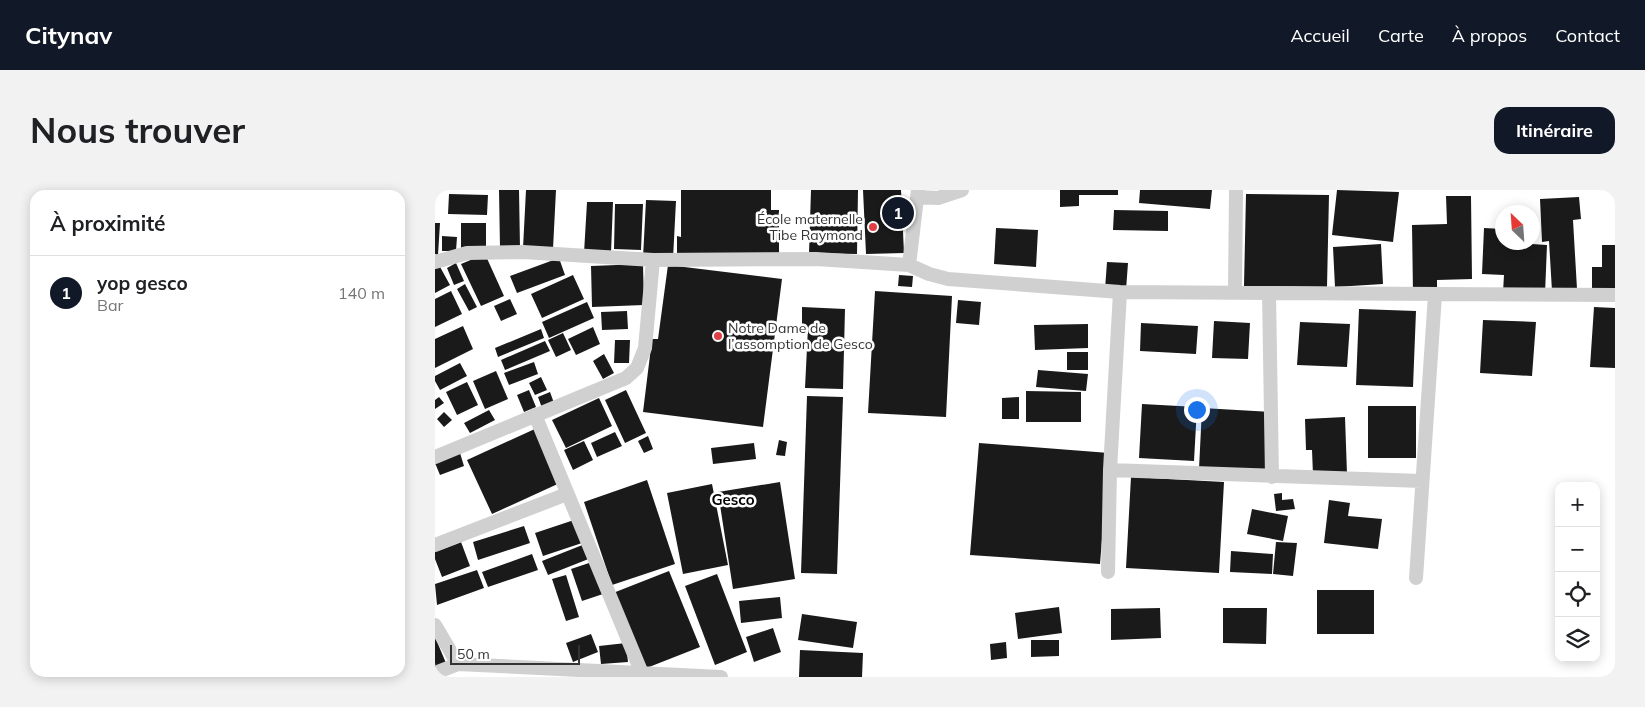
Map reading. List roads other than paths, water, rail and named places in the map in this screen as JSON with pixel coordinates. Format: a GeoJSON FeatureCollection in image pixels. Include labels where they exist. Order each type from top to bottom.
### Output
{"type":"FeatureCollection","features":[{"type":"Feature","properties":{"kind":"street"},"geometry":{"type":"LineString","coordinates":[[909,265],[918,193],[938,198],[962,190]]}},
{"type":"Feature","properties":{"kind":"street"},"geometry":{"type":"LineString","coordinates":[[1235,291],[1236,190]]}},
{"type":"Feature","properties":{"kind":"street"},"geometry":{"type":"LineString","coordinates":[[435,262],[467,253],[596,255],[653,260],[816,258],[909,265],[929,274],[948,279],[1120,292],[1235,291],[1435,295],[1615,295]]}},
{"type":"Feature","properties":{"kind":"street"},"geometry":{"type":"LineString","coordinates":[[435,457],[626,378],[637,368],[645,348],[653,260]]}},
{"type":"Feature","properties":{"kind":"street"},"geometry":{"type":"LineString","coordinates":[[1109,572],[1110,470],[1120,292]]}},
{"type":"Feature","properties":{"kind":"street"},"geometry":{"type":"LineString","coordinates":[[1269,293],[1271,477]]}},
{"type":"Feature","properties":{"kind":"street"},"geometry":{"type":"LineString","coordinates":[[1416,578],[1435,295]]}},
{"type":"Feature","properties":{"kind":"street"},"geometry":{"type":"LineString","coordinates":[[535,415],[641,671]]}},
{"type":"Feature","properties":{"kind":"street"},"geometry":{"type":"LineString","coordinates":[[1110,470],[1422,481]]}},
{"type":"Feature","properties":{"kind":"street"},"geometry":{"type":"LineString","coordinates":[[435,545],[567,494]]}},
{"type":"Feature","properties":{"kind":"street"},"geometry":{"type":"LineString","coordinates":[[435,625],[458,664]]}},
{"type":"Feature","properties":{"kind":"street"},"geometry":{"type":"LineString","coordinates":[[435,673],[458,664],[483,667],[518,666],[641,671],[721,677]]}},
{"type":"Feature","properties":{"kind":"place","name":"yop gesco"},"geometry":{"type":"Point","coordinates":[898,213]}},
{"type":"Feature","properties":{"kind":"place","name":"École maternelle Tibe Raymond"},"geometry":{"type":"Point","coordinates":[873,227]}},
{"type":"Feature","properties":{"kind":"place","name":"Notre Dame de l’assomption de Gesco"},"geometry":{"type":"Point","coordinates":[718,336]}},
{"type":"Feature","properties":{"kind":"district","name":"Gesco"},"geometry":{"type":"Point","coordinates":[733,500]}}]}
